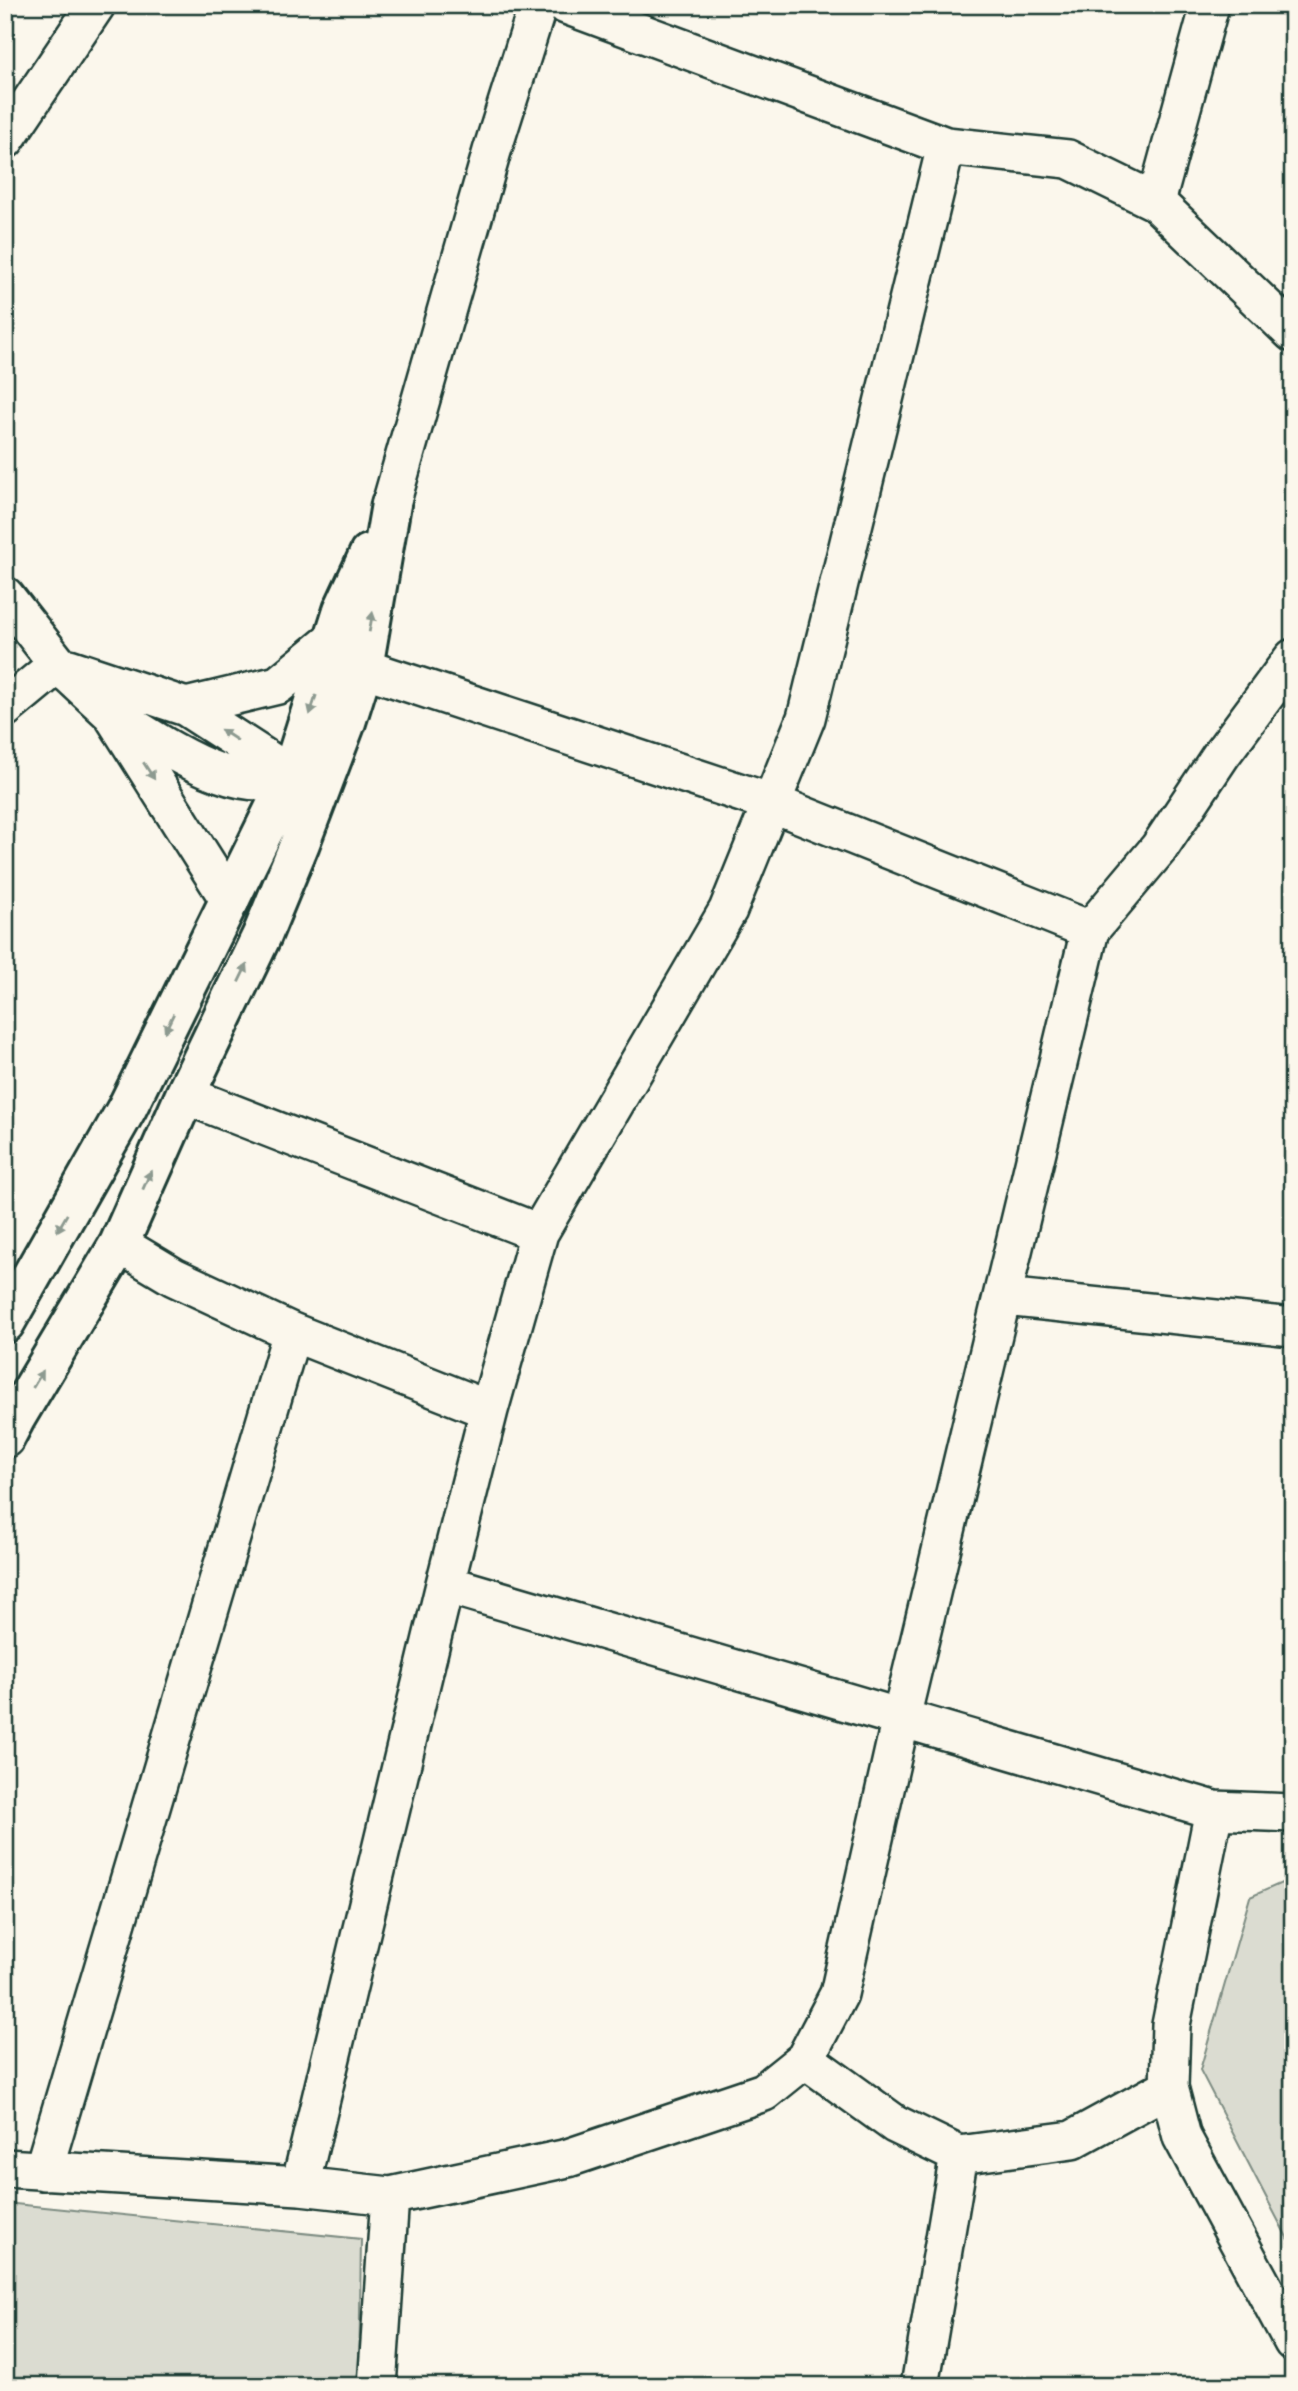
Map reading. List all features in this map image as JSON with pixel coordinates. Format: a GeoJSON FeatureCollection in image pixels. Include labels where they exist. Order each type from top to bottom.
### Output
{"type":"FeatureCollection","features":[{"type":"Feature","properties":{"kind":"street"},"geometry":{"type":"LineString","coordinates":[[5,140],[96,5]]}},
{"type":"Feature","properties":{"kind":"street"},"geometry":{"type":"LineString","coordinates":[[5,1438],[119,1244],[185,1095],[262,934],[346,722],[363,668],[391,504],[492,151],[538,5]]}},
{"type":"Feature","properties":{"kind":"street"},"geometry":{"type":"LineString","coordinates":[[566,5],[630,17],[946,146],[1068,159],[1156,202],[1293,333]]}},
{"type":"Feature","properties":{"kind":"street"},"geometry":{"type":"LineString","coordinates":[[1156,202],[1210,5]]}},
{"type":"Feature","properties":{"kind":"street"},"geometry":{"type":"LineString","coordinates":[[300,2186],[489,1410],[539,1233],[728,911],[806,718],[946,146]]}},
{"type":"Feature","properties":{"kind":"street"},"geometry":{"type":"LineString","coordinates":[[5,1323],[127,1108],[291,775],[343,610],[391,504]]}},
{"type":"Feature","properties":{"kind":"street"},"geometry":{"type":"LineString","coordinates":[[5,596],[58,664],[112,714],[190,761],[253,782],[291,775],[346,722]]}},
{"type":"Feature","properties":{"kind":"street"},"geometry":{"type":"LineString","coordinates":[[186,707],[278,685],[334,639]]}},
{"type":"Feature","properties":{"kind":"street"},"geometry":{"type":"LineString","coordinates":[[5,2168],[300,2186],[390,2196],[568,2158],[764,2092],[804,2059],[839,1994],[901,1718],[1090,930],[1159,848],[1221,755],[1293,658]]}},
{"type":"Feature","properties":{"kind":"street"},"geometry":{"type":"LineString","coordinates":[[58,664],[186,707],[291,775],[300,843]]}},
{"type":"Feature","properties":{"kind":"street"},"geometry":{"type":"LineString","coordinates":[[5,708],[58,664]]}},
{"type":"Feature","properties":{"kind":"street"},"geometry":{"type":"LineString","coordinates":[[363,668],[772,803],[1090,930]]}},
{"type":"Feature","properties":{"kind":"street"},"geometry":{"type":"LineString","coordinates":[[112,714],[230,901]]}},
{"type":"Feature","properties":{"kind":"street"},"geometry":{"type":"LineString","coordinates":[[185,1095],[539,1233]]}},
{"type":"Feature","properties":{"kind":"street"},"geometry":{"type":"LineString","coordinates":[[119,1244],[174,1277],[292,1332],[489,1410]]}},
{"type":"Feature","properties":{"kind":"street"},"geometry":{"type":"LineString","coordinates":[[1004,1297],[1293,1327]]}},
{"type":"Feature","properties":{"kind":"street"},"geometry":{"type":"LineString","coordinates":[[43,2171],[292,1332]]}},
{"type":"Feature","properties":{"kind":"street"},"geometry":{"type":"LineString","coordinates":[[446,1584],[1214,1810],[1293,1813]]}},
{"type":"Feature","properties":{"kind":"street"},"geometry":{"type":"LineString","coordinates":[[1214,1810],[1171,2025],[1169,2087],[1182,2137],[1293,2342]]}},
{"type":"Feature","properties":{"kind":"street"},"geometry":{"type":"LineString","coordinates":[[804,2059],[895,2124],[959,2155],[1072,2140],[1169,2087]]}},
{"type":"Feature","properties":{"kind":"street"},"geometry":{"type":"LineString","coordinates":[[920,2386],[959,2155]]}},
{"type":"Feature","properties":{"kind":"street"},"geometry":{"type":"LineString","coordinates":[[377,2386],[390,2196]]}},
{"type":"Feature","properties":{"kind":"shaded area"},"geometry":{"type":"Polygon","coordinates":[[[1293,1878],[1293,2249],[1200,2070],[1250,1897],[1293,1878]]]}},
{"type":"Feature","properties":{"kind":"shaded area"},"geometry":{"type":"Polygon","coordinates":[[[5,2203],[361,2239],[359,2386],[5,2386],[5,2203]]]}}]}
